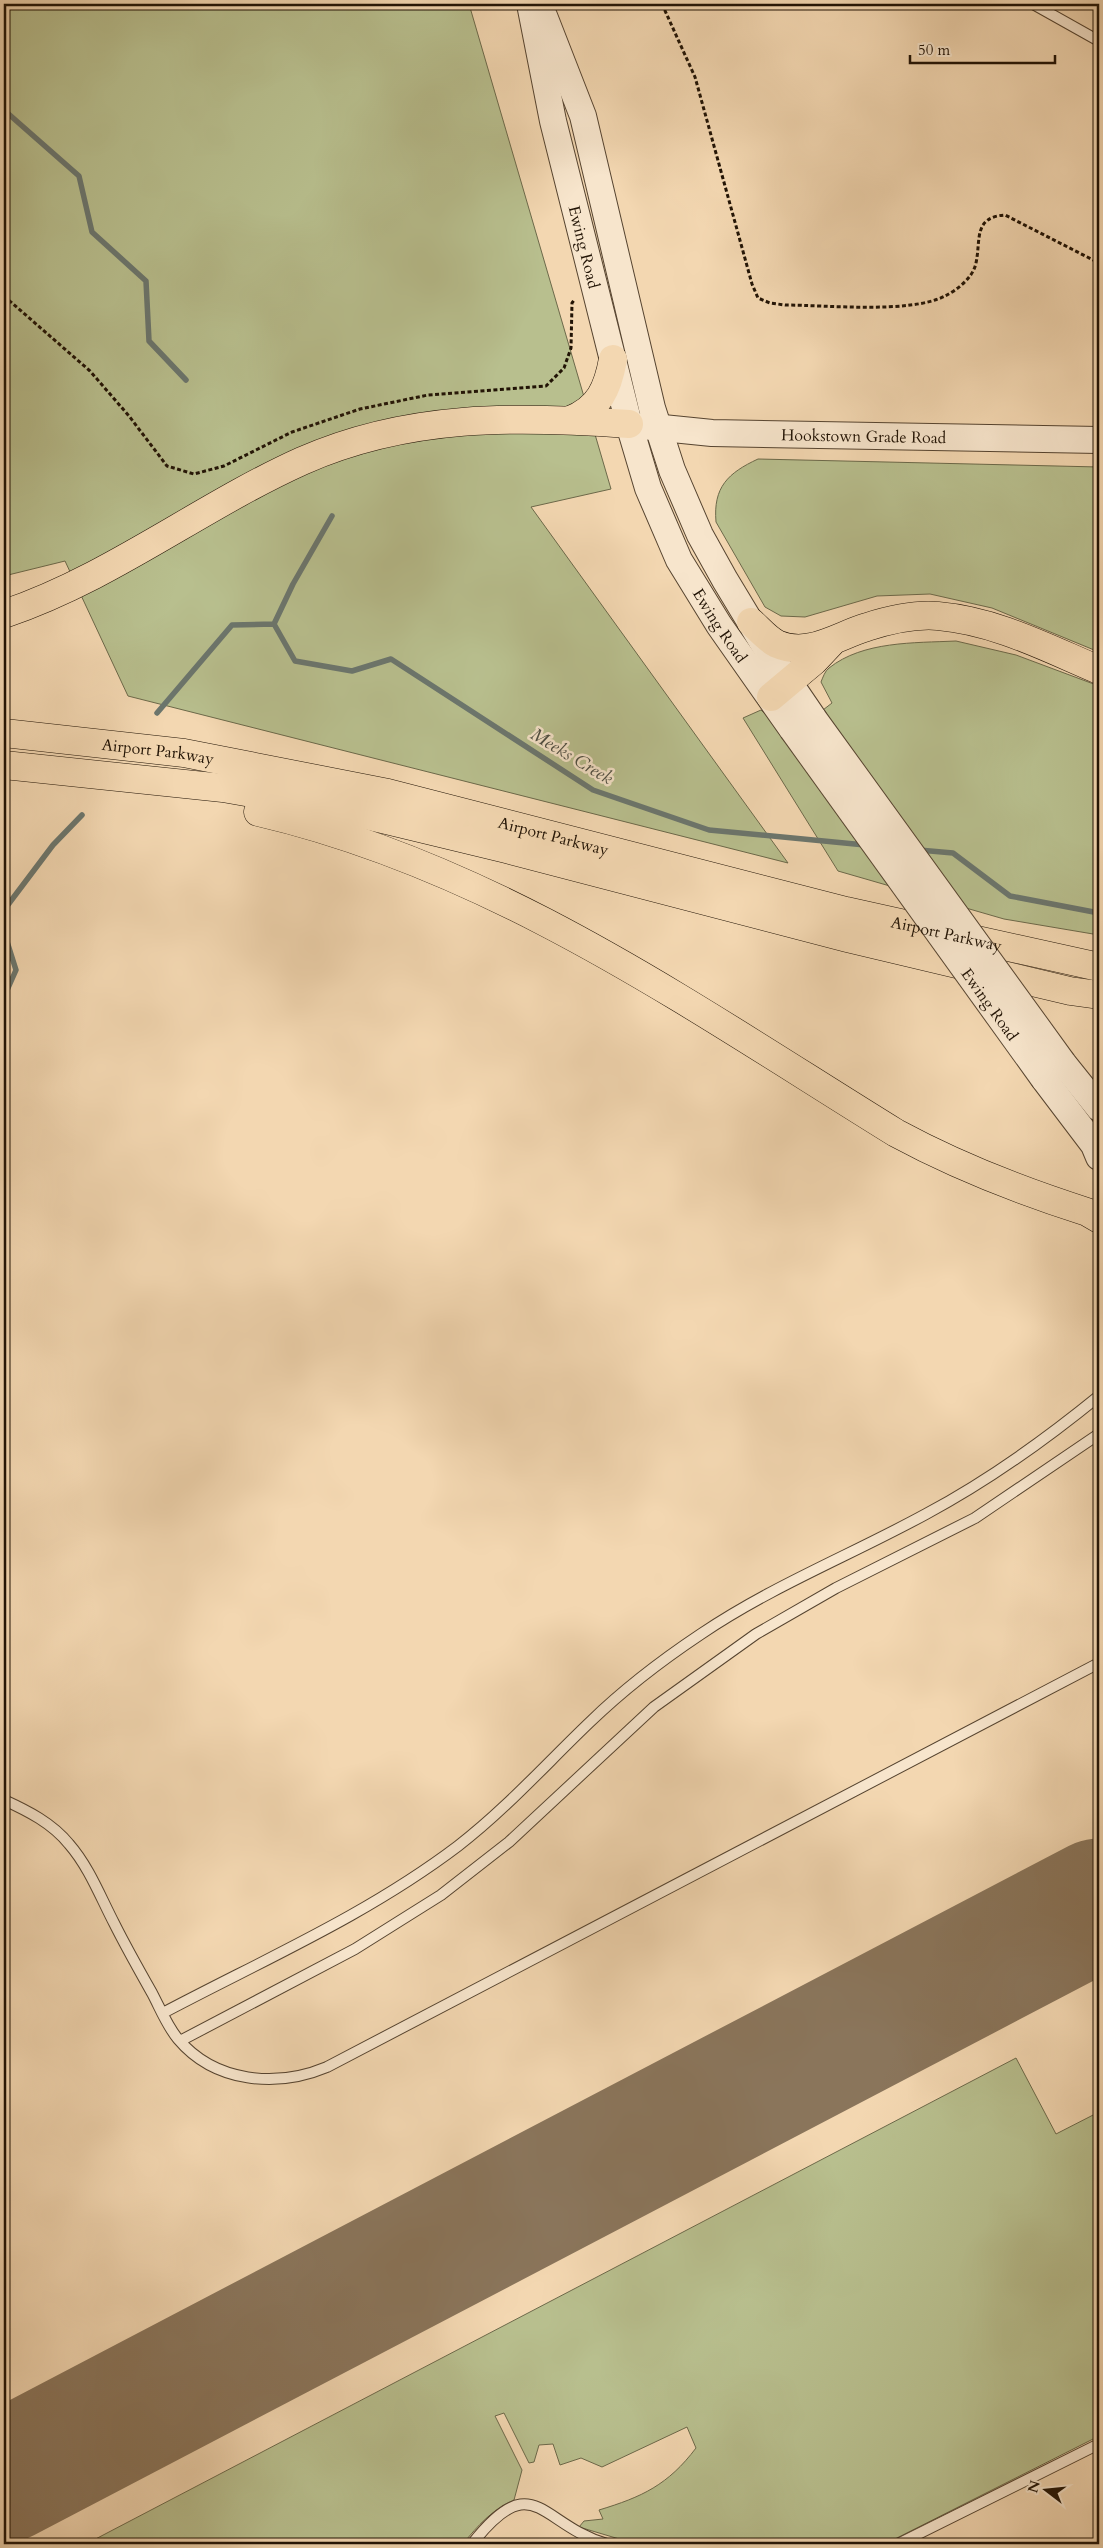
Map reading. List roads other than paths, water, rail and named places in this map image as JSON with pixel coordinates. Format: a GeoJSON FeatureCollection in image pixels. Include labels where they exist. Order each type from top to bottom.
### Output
{"type":"FeatureCollection","features":[{"type":"Feature","properties":{"kind":"highway"},"geometry":{"type":"LineString","coordinates":[[570,420],[582,415],[598,402],[609,380],[613,359]]}},
{"type":"Feature","properties":{"kind":"highway"},"geometry":{"type":"LineString","coordinates":[[4,614],[66,590],[273,475],[332,449],[364,438],[464,420],[570,420],[628,424]]}},
{"type":"Feature","properties":{"kind":"highway"},"geometry":{"type":"LineString","coordinates":[[779,690],[831,643],[850,633],[887,621],[936,616],[964,619],[1008,631],[1099,670]]}},
{"type":"Feature","properties":{"kind":"highway"},"geometry":{"type":"LineString","coordinates":[[751,622],[767,637],[785,646],[795,648],[831,643]]}},
{"type":"Feature","properties":{"kind":"highway","name":"Airport Parkway"},"geometry":{"type":"LineString","coordinates":[[4,733],[184,753],[388,793],[846,911],[1099,967]]}},
{"type":"Feature","properties":{"kind":"highway","name":"Airport Parkway"},"geometry":{"type":"LineString","coordinates":[[4,764],[223,788],[332,808],[506,849],[847,938],[1070,990],[1099,995]]}},
{"type":"Feature","properties":{"kind":"highway"},"geometry":{"type":"LineString","coordinates":[[96,774],[308,824],[473,885],[591,945],[888,1128],[942,1158],[1004,1184],[1087,1212],[1099,1220]]}},
{"type":"Feature","properties":{"kind":"street","name":"Ewing Road"},"geometry":{"type":"LineString","coordinates":[[530,4],[553,121],[628,424],[648,488],[679,560],[719,626],[779,690],[1054,1071],[1099,1157]]}},
{"type":"Feature","properties":{"kind":"street","name":"Ewing Road"},"geometry":{"type":"LineString","coordinates":[[540,4],[583,116],[658,429],[700,535],[751,622],[779,690]]}},
{"type":"Feature","properties":{"kind":"street","name":"Hookstown Grade Road"},"geometry":{"type":"LineString","coordinates":[[628,424],[658,429],[712,433],[1099,440]]}},
{"type":"Feature","properties":{"kind":"street","name":"Ewing Road"},"geometry":{"type":"LineString","coordinates":[[1054,1071],[1099,1108]]}},
{"type":"Feature","properties":{"kind":"lane"},"geometry":{"type":"LineString","coordinates":[[1033,4],[1099,41]]}},
{"type":"Feature","properties":{"kind":"lane"},"geometry":{"type":"LineString","coordinates":[[163,2013],[334,1925],[424,1870],[460,1844],[497,1813],[609,1704],[698,1636],[758,1598],[925,1515],[967,1491],[1030,1450],[1099,1396]]}},
{"type":"Feature","properties":{"kind":"lane"},"geometry":{"type":"LineString","coordinates":[[180,2041],[355,1949],[441,1895],[509,1842],[647,1713],[748,1639],[836,1588],[974,1518],[1099,1434]]}},
{"type":"Feature","properties":{"kind":"lane"},"geometry":{"type":"LineString","coordinates":[[4,1800],[33,1814],[58,1832],[69,1844],[88,1872],[163,2013],[180,2041],[202,2060],[237,2075],[268,2080],[313,2073],[1099,1663]]}},
{"type":"Feature","properties":{"kind":"lane"},"geometry":{"type":"LineString","coordinates":[[898,2544],[1099,2444]]}},
{"type":"Feature","properties":{"kind":"lane"},"geometry":{"type":"LineString","coordinates":[[472,2544],[486,2526],[501,2513],[518,2505],[527,2504],[543,2508],[569,2529],[582,2536],[607,2544]]}},
{"type":"Feature","properties":{"kind":"waterway"},"geometry":{"type":"LineString","coordinates":[[4,110],[79,176],[92,232],[146,281],[149,341],[186,380]]}},
{"type":"Feature","properties":{"kind":"waterway"},"geometry":{"type":"LineString","coordinates":[[274,624],[293,584],[332,516]]}},
{"type":"Feature","properties":{"kind":"waterway","name":"Meeks Creek"},"geometry":{"type":"LineString","coordinates":[[157,713],[232,625],[274,624],[295,661],[352,671],[391,659],[593,790],[709,830],[865,845]]}},
{"type":"Feature","properties":{"kind":"waterway","name":"Meeks Creek"},"geometry":{"type":"LineString","coordinates":[[4,910],[53,845],[82,815]]}},
{"type":"Feature","properties":{"kind":"waterway","name":"Meeks Creek"},"geometry":{"type":"LineString","coordinates":[[919,850],[953,853],[1010,896],[1099,913]]}},
{"type":"Feature","properties":{"kind":"waterway","name":"Meeks Creek"},"geometry":{"type":"LineString","coordinates":[[4,932],[16,970],[4,997]]}}]}
